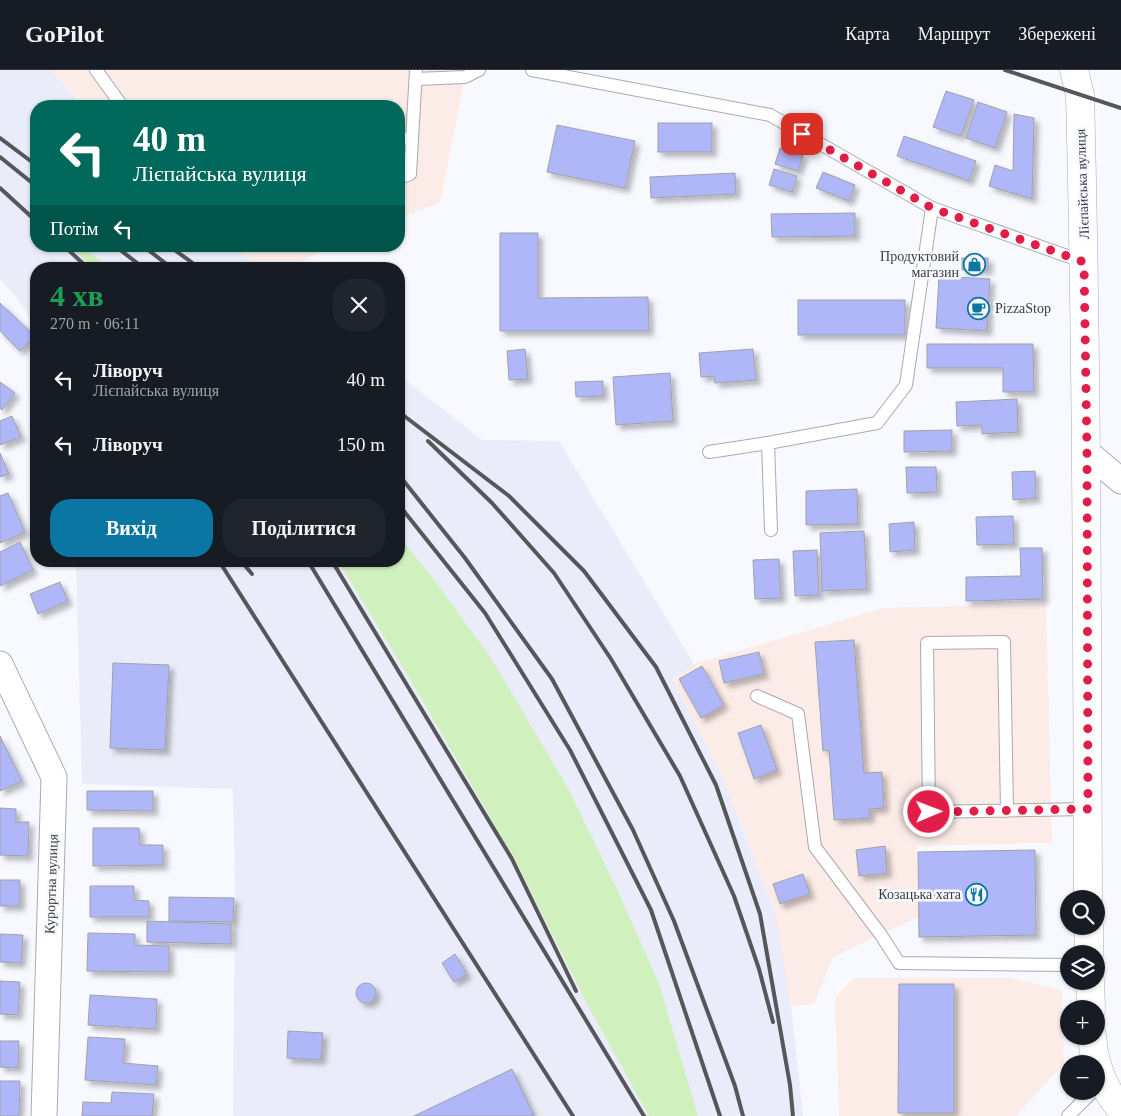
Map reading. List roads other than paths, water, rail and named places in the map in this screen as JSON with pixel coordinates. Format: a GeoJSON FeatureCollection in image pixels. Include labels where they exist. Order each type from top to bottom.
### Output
{"type":"FeatureCollection","features":[{"type":"Feature","properties":{"kind":"main road","name":"Лієпайська вулиця"},"geometry":{"type":"LineString","coordinates":[[1073,70],[1080,94],[1084,262],[1087,452],[1088,890]]}},
{"type":"Feature","properties":{"kind":"main road"},"geometry":{"type":"LineString","coordinates":[[1105,1094],[1121,1109]]}},
{"type":"Feature","properties":{"kind":"street"},"geometry":{"type":"LineString","coordinates":[[1087,452],[1121,481]]}},
{"type":"Feature","properties":{"kind":"street","name":"Курортна вулиця"},"geometry":{"type":"LineString","coordinates":[[0,664],[54,777],[44,1116]]}},
{"type":"Feature","properties":{"kind":"lane"},"geometry":{"type":"LineString","coordinates":[[96,70],[118,100]]}},
{"type":"Feature","properties":{"kind":"lane"},"geometry":{"type":"LineString","coordinates":[[405,176],[410,174],[416,74],[465,77],[480,70]]}},
{"type":"Feature","properties":{"kind":"lane"},"geometry":{"type":"LineString","coordinates":[[532,70],[770,115],[932,208],[1084,262]]}},
{"type":"Feature","properties":{"kind":"lane"},"geometry":{"type":"LineString","coordinates":[[405,138],[412,139]]}},
{"type":"Feature","properties":{"kind":"lane"},"geometry":{"type":"LineString","coordinates":[[710,452],[877,423],[906,384],[932,208]]}},
{"type":"Feature","properties":{"kind":"lane"},"geometry":{"type":"LineString","coordinates":[[768,443],[770,530]]}},
{"type":"Feature","properties":{"kind":"lane"},"geometry":{"type":"LineString","coordinates":[[1007,810],[1004,642],[927,643],[929,812],[1088,809]]}},
{"type":"Feature","properties":{"kind":"lane"},"geometry":{"type":"LineString","coordinates":[[758,696],[798,714],[815,847],[881,934],[899,963],[1060,965]]}},
{"type":"Feature","properties":{"kind":"lane"},"geometry":{"type":"LineString","coordinates":[[1068,1116],[1084,1100]]}},
{"type":"Feature","properties":{"kind":"railway"},"geometry":{"type":"LineString","coordinates":[[1005,70],[1121,108]]}},
{"type":"Feature","properties":{"kind":"railway"},"geometry":{"type":"LineString","coordinates":[[0,138],[30,160]]}},
{"type":"Feature","properties":{"kind":"railway"},"geometry":{"type":"LineString","coordinates":[[0,157],[30,181]]}},
{"type":"Feature","properties":{"kind":"railway"},"geometry":{"type":"LineString","coordinates":[[0,188],[30,216]]}},
{"type":"Feature","properties":{"kind":"railway"},"geometry":{"type":"LineString","coordinates":[[71,252],[81,262]]}},
{"type":"Feature","properties":{"kind":"railway"},"geometry":{"type":"LineString","coordinates":[[123,252],[136,262]]}},
{"type":"Feature","properties":{"kind":"railway"},"geometry":{"type":"LineString","coordinates":[[151,252],[164,262]]}},
{"type":"Feature","properties":{"kind":"railway"},"geometry":{"type":"LineString","coordinates":[[177,252],[191,262]]}},
{"type":"Feature","properties":{"kind":"railway"},"geometry":{"type":"LineString","coordinates":[[405,417],[509,496],[584,571],[656,667],[716,785],[760,914],[790,1085],[793,1116]]}},
{"type":"Feature","properties":{"kind":"railway"},"geometry":{"type":"LineString","coordinates":[[428,441],[492,503],[554,573],[611,659],[680,776],[734,896],[759,969],[773,1022]]}},
{"type":"Feature","properties":{"kind":"railway"},"geometry":{"type":"LineString","coordinates":[[405,483],[465,558],[552,679],[633,830],[674,921],[735,1086],[743,1116]]}},
{"type":"Feature","properties":{"kind":"railway"},"geometry":{"type":"LineString","coordinates":[[405,513],[485,613],[570,750],[651,910],[720,1116]]}},
{"type":"Feature","properties":{"kind":"railway"},"geometry":{"type":"LineString","coordinates":[[223,567],[573,1116]]}},
{"type":"Feature","properties":{"kind":"railway"},"geometry":{"type":"LineString","coordinates":[[246,567],[252,574]]}},
{"type":"Feature","properties":{"kind":"railway"},"geometry":{"type":"LineString","coordinates":[[312,567],[644,1116]]}},
{"type":"Feature","properties":{"kind":"railway"},"geometry":{"type":"LineString","coordinates":[[336,567],[512,859],[576,991]]}},
{"type":"Feature","properties":{"kind":"place","name":"Продуктовий магазин"},"geometry":{"type":"Point","coordinates":[975,264]}},
{"type":"Feature","properties":{"kind":"place","name":"PizzaStop"},"geometry":{"type":"Point","coordinates":[979,308]}},
{"type":"Feature","properties":{"kind":"place","name":"Козацька хата"},"geometry":{"type":"Point","coordinates":[977,894]}}]}
